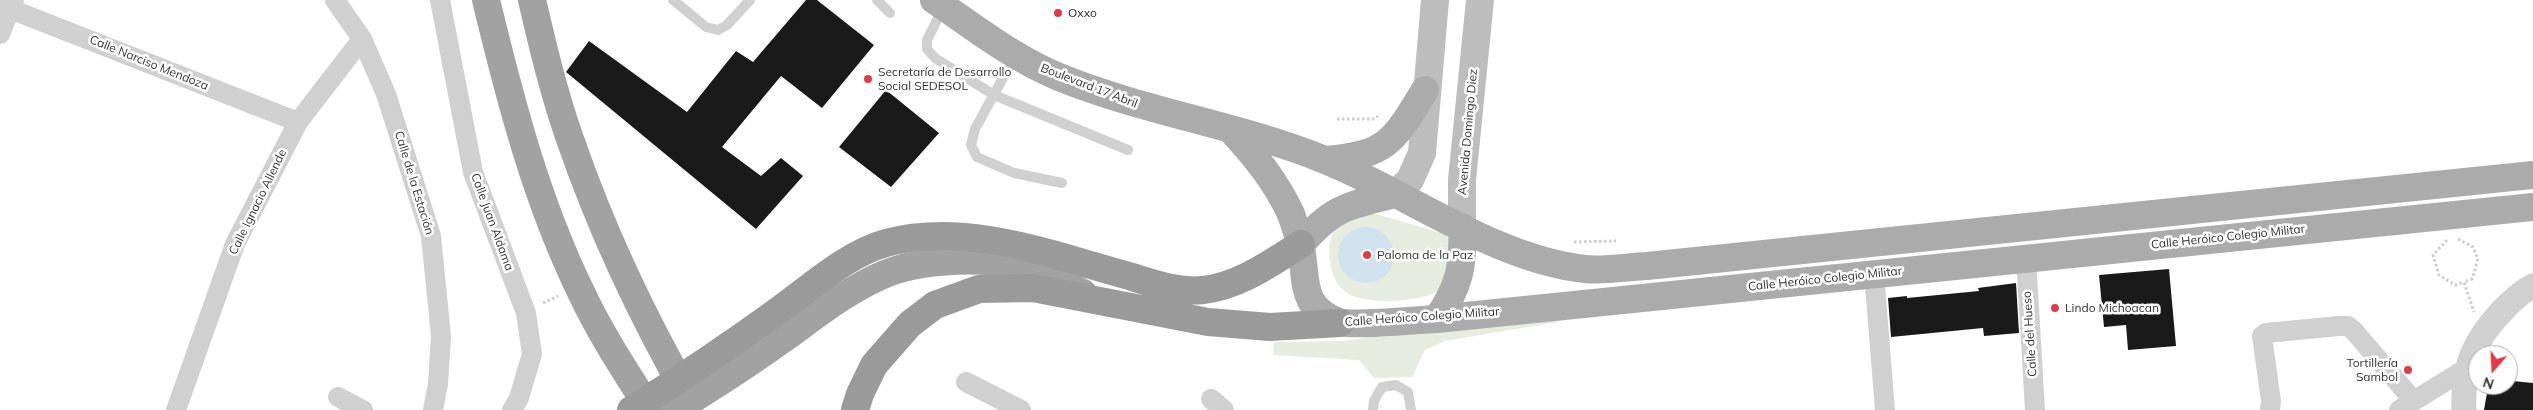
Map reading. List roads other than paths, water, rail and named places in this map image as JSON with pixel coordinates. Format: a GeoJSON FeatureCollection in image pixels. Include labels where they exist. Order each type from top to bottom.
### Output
{"type":"FeatureCollection","features":[{"type":"Feature","properties":{"kind":"highway"},"geometry":{"type":"LineString","coordinates":[[486,0],[506,84],[550,218],[581,293],[640,404],[716,355],[856,254],[886,243],[924,237],[965,237],[1014,243],[1168,287],[1201,290],[1220,287],[1240,280],[1301,244]]}},
{"type":"Feature","properties":{"kind":"highway"},"geometry":{"type":"LineString","coordinates":[[532,0],[548,68],[570,139],[627,278],[671,369],[696,410]]}},
{"type":"Feature","properties":{"kind":"highway"},"geometry":{"type":"LineString","coordinates":[[675,410],[732,376],[852,290],[887,273],[927,264],[972,261],[1012,264],[1049,277],[1100,302]]}},
{"type":"Feature","properties":{"kind":"highway"},"geometry":{"type":"LineString","coordinates":[[855,410],[860,394],[874,365],[910,324],[935,305],[979,289],[1033,288],[1208,322],[1270,327],[1340,323]]}},
{"type":"Feature","properties":{"kind":"main road"},"geometry":{"type":"LineString","coordinates":[[1301,244],[1320,222],[1338,210],[1395,194],[1410,180],[1422,153],[1425,90],[1435,0]]}},
{"type":"Feature","properties":{"kind":"main road","name":"Avenida Domingo Diez"},"geometry":{"type":"LineString","coordinates":[[1437,319],[1459,279],[1462,262],[1462,180],[1480,0]]}},
{"type":"Feature","properties":{"kind":"main road","name":"Boulevard 17 Abril"},"geometry":{"type":"LineString","coordinates":[[939,3],[1016,55],[1058,76],[1141,106],[1230,128],[1326,160],[1395,194]]}},
{"type":"Feature","properties":{"kind":"main road"},"geometry":{"type":"LineString","coordinates":[[1326,160],[1365,155],[1384,145],[1409,117],[1425,90]]}},
{"type":"Feature","properties":{"kind":"main road"},"geometry":{"type":"LineString","coordinates":[[1230,128],[1264,166],[1291,215],[1301,244]]}},
{"type":"Feature","properties":{"kind":"main road"},"geometry":{"type":"LineString","coordinates":[[1395,194],[1504,246],[1555,263],[1586,269],[1647,266],[2533,175]]}},
{"type":"Feature","properties":{"kind":"main road","name":"Calle Heróico Colegio Militar"},"geometry":{"type":"LineString","coordinates":[[1301,244],[1304,284],[1309,298],[1319,310],[1340,323],[1437,319],[2026,257],[2533,207]]}},
{"type":"Feature","properties":{"kind":"street","name":"Calle de la Estación"},"geometry":{"type":"LineString","coordinates":[[335,0],[362,39],[386,94],[431,236],[441,336],[438,384],[433,410]]}},
{"type":"Feature","properties":{"kind":"street","name":"Calle Juan Aldama"},"geometry":{"type":"LineString","coordinates":[[440,0],[473,172],[526,313],[532,354],[519,398],[512,410]]}},
{"type":"Feature","properties":{"kind":"street"},"geometry":{"type":"LineString","coordinates":[[0,34],[8,4]]}},
{"type":"Feature","properties":{"kind":"street","name":"Calle Narciso Mendoza"},"geometry":{"type":"LineString","coordinates":[[8,4],[298,122]]}},
{"type":"Feature","properties":{"kind":"street","name":"Calle Ignacio Allende"},"geometry":{"type":"LineString","coordinates":[[176,410],[234,244],[298,122],[362,39]]}},
{"type":"Feature","properties":{"kind":"street","name":"Calle del Hueso"},"geometry":{"type":"LineString","coordinates":[[2026,257],[2035,410]]}},
{"type":"Feature","properties":{"kind":"street"},"geometry":{"type":"LineString","coordinates":[[1874,273],[1885,410]]}},
{"type":"Feature","properties":{"kind":"street"},"geometry":{"type":"LineString","coordinates":[[2464,410],[2463,392],[2467,368],[2481,334],[2521,292],[2533,286]]}},
{"type":"Feature","properties":{"kind":"street"},"geometry":{"type":"LineString","coordinates":[[2270,410],[2271,401],[2262,336],[2266,332],[2348,326],[2354,331],[2406,405],[2467,368]]}},
{"type":"Feature","properties":{"kind":"street"},"geometry":{"type":"LineString","coordinates":[[966,382],[1021,410]]}},
{"type":"Feature","properties":{"kind":"street"},"geometry":{"type":"LineString","coordinates":[[338,397],[363,410]]}},
{"type":"Feature","properties":{"kind":"lane"},"geometry":{"type":"LineString","coordinates":[[673,0],[706,27],[718,30],[727,25],[750,0]]}},
{"type":"Feature","properties":{"kind":"lane"},"geometry":{"type":"LineString","coordinates":[[877,0],[890,13]]}},
{"type":"Feature","properties":{"kind":"lane"},"geometry":{"type":"LineString","coordinates":[[939,3],[927,40],[928,49],[936,58],[994,95],[1128,150]]}},
{"type":"Feature","properties":{"kind":"lane"},"geometry":{"type":"LineString","coordinates":[[1016,55],[975,129],[971,145],[977,157],[1014,173],[1062,184]]}},
{"type":"Feature","properties":{"kind":"lane"},"geometry":{"type":"LineString","coordinates":[[1373,410],[1374,401],[1382,387],[1396,385],[1408,392],[1411,410]]}},
{"type":"Feature","properties":{"kind":"water","name":"Paloma de la Paz"},"geometry":{"type":"Polygon","coordinates":[[[1360,227],[1372,227],[1382,231],[1390,239],[1394,255],[1390,271],[1382,279],[1372,283],[1360,283],[1350,279],[1342,271],[1338,261],[1338,249],[1342,239],[1350,231],[1360,227]]]}},
{"type":"Feature","properties":{"kind":"place","name":"Oxxo"},"geometry":{"type":"Point","coordinates":[1058,13]}},
{"type":"Feature","properties":{"kind":"place","name":"Secretaría de Desarrollo Social SEDESOL"},"geometry":{"type":"Point","coordinates":[868,79]}},
{"type":"Feature","properties":{"kind":"place","name":"Paloma de la Paz"},"geometry":{"type":"Point","coordinates":[1367,255]}},
{"type":"Feature","properties":{"kind":"place","name":"Lindo Michoacan"},"geometry":{"type":"Point","coordinates":[2055,308]}},
{"type":"Feature","properties":{"kind":"place","name":"Tortillería Sambol"},"geometry":{"type":"Point","coordinates":[2408,370]}}]}
